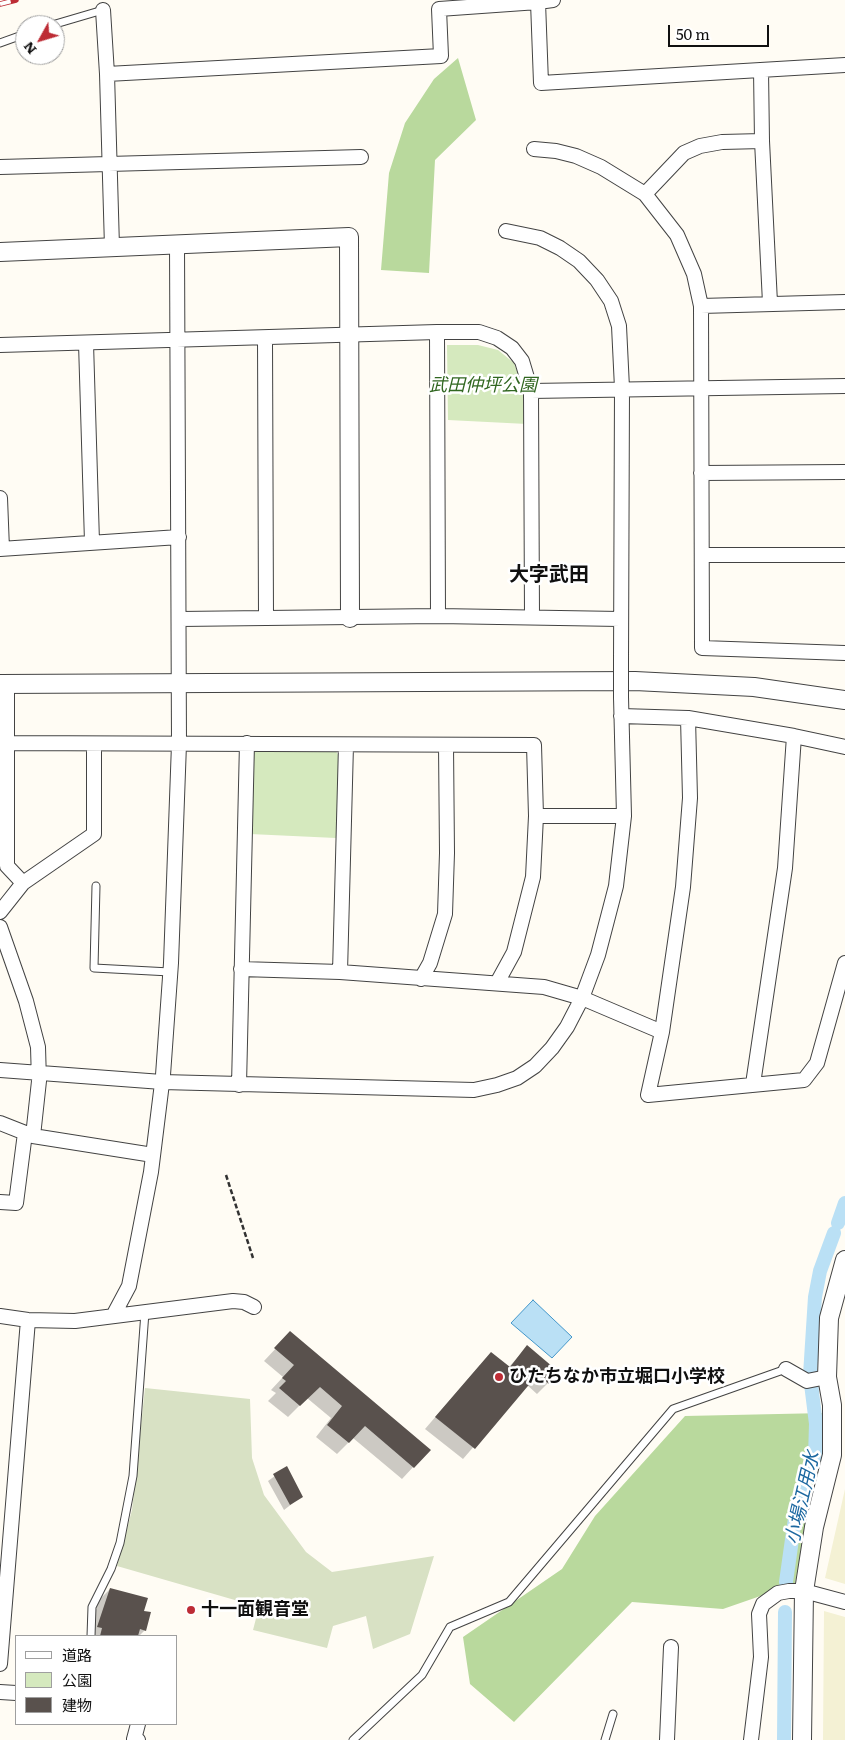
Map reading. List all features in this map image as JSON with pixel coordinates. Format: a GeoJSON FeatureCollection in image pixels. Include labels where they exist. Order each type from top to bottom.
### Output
{"type":"FeatureCollection","features":[{"type":"Feature","properties":{"kind":"street"},"geometry":{"type":"LineString","coordinates":[[108,74],[441,56],[439,9],[553,0]]}},
{"type":"Feature","properties":{"kind":"street"},"geometry":{"type":"LineString","coordinates":[[538,2],[541,83],[845,65]]}},
{"type":"Feature","properties":{"kind":"street"},"geometry":{"type":"LineString","coordinates":[[103,10],[108,74],[112,247]]}},
{"type":"Feature","properties":{"kind":"street"},"geometry":{"type":"LineString","coordinates":[[761,70],[762,141],[770,303]]}},
{"type":"Feature","properties":{"kind":"street"},"geometry":{"type":"LineString","coordinates":[[645,194],[684,153],[722,142],[762,141]]}},
{"type":"Feature","properties":{"kind":"street"},"geometry":{"type":"LineString","coordinates":[[534,149],[556,151],[576,156],[601,167],[645,194],[677,236],[694,274],[701,306],[703,386],[701,473],[702,648],[845,653]]}},
{"type":"Feature","properties":{"kind":"street"},"geometry":{"type":"LineString","coordinates":[[0,167],[361,157]]}},
{"type":"Feature","properties":{"kind":"street"},"geometry":{"type":"LineString","coordinates":[[0,1070],[39,1071],[162,1082],[474,1090],[498,1085],[517,1078],[535,1066],[567,1027],[582,998],[598,955],[616,886],[624,816],[620,619],[622,388],[619,326],[611,301],[597,280],[579,261],[560,248],[540,238],[506,231]]}},
{"type":"Feature","properties":{"kind":"street"},"geometry":{"type":"LineString","coordinates":[[0,252],[349,237],[350,618]]}},
{"type":"Feature","properties":{"kind":"street"},"geometry":{"type":"LineString","coordinates":[[113,1316],[129,1286],[153,1155],[162,1082],[170,972],[179,744],[177,244]]}},
{"type":"Feature","properties":{"kind":"street"},"geometry":{"type":"LineString","coordinates":[[701,306],[845,302]]}},
{"type":"Feature","properties":{"kind":"street"},"geometry":{"type":"LineString","coordinates":[[437,332],[438,616]]}},
{"type":"Feature","properties":{"kind":"street"},"geometry":{"type":"LineString","coordinates":[[0,345],[437,332],[479,332],[497,338],[512,348],[522,361],[532,391],[532,617]]}},
{"type":"Feature","properties":{"kind":"street"},"geometry":{"type":"LineString","coordinates":[[265,338],[266,618]]}},
{"type":"Feature","properties":{"kind":"street"},"geometry":{"type":"LineString","coordinates":[[86,343],[92,542]]}},
{"type":"Feature","properties":{"kind":"street"},"geometry":{"type":"LineString","coordinates":[[532,391],[703,386],[845,386]]}},
{"type":"Feature","properties":{"kind":"street"},"geometry":{"type":"LineString","coordinates":[[701,473],[845,472]]}},
{"type":"Feature","properties":{"kind":"street"},"geometry":{"type":"LineString","coordinates":[[0,498],[1,549],[179,537]]}},
{"type":"Feature","properties":{"kind":"street"},"geometry":{"type":"LineString","coordinates":[[702,555],[845,555]]}},
{"type":"Feature","properties":{"kind":"street"},"geometry":{"type":"LineString","coordinates":[[180,619],[438,616],[620,619]]}},
{"type":"Feature","properties":{"kind":"street"},"geometry":{"type":"LineString","coordinates":[[23,883],[7,866],[3,819],[4,684],[635,681],[754,687],[845,700]]}},
{"type":"Feature","properties":{"kind":"street"},"geometry":{"type":"LineString","coordinates":[[621,716],[688,718],[794,736],[845,747]]}},
{"type":"Feature","properties":{"kind":"street"},"geometry":{"type":"LineString","coordinates":[[688,718],[690,798],[682,887],[662,1032],[648,1095],[804,1080],[816,1063],[845,963]]}},
{"type":"Feature","properties":{"kind":"street"},"geometry":{"type":"LineString","coordinates":[[753,1084],[785,868],[794,736]]}},
{"type":"Feature","properties":{"kind":"street"},"geometry":{"type":"LineString","coordinates":[[4,743],[534,745],[536,816],[533,877],[526,912],[514,952],[497,983]]}},
{"type":"Feature","properties":{"kind":"street"},"geometry":{"type":"LineString","coordinates":[[239,1085],[247,743]]}},
{"type":"Feature","properties":{"kind":"street"},"geometry":{"type":"LineString","coordinates":[[0,912],[23,883],[94,834],[94,744]]}},
{"type":"Feature","properties":{"kind":"street"},"geometry":{"type":"LineString","coordinates":[[340,972],[346,745]]}},
{"type":"Feature","properties":{"kind":"street"},"geometry":{"type":"LineString","coordinates":[[421,979],[430,963],[445,914],[447,853],[446,745]]}},
{"type":"Feature","properties":{"kind":"street"},"geometry":{"type":"LineString","coordinates":[[536,816],[624,816]]}},
{"type":"Feature","properties":{"kind":"street"},"geometry":{"type":"LineString","coordinates":[[0,927],[26,1000],[38,1047],[39,1071],[16,1203],[0,1202]]}},
{"type":"Feature","properties":{"kind":"street"},"geometry":{"type":"LineString","coordinates":[[241,970],[340,972],[544,987],[582,998],[662,1032]]}},
{"type":"Feature","properties":{"kind":"street"},"geometry":{"type":"LineString","coordinates":[[0,1123],[29,1134],[153,1155]]}},
{"type":"Feature","properties":{"kind":"street"},"geometry":{"type":"LineString","coordinates":[[802,1740],[804,1591],[814,1527],[832,1455],[832,1405],[827,1377],[830,1318],[845,1260]]}},
{"type":"Feature","properties":{"kind":"street"},"geometry":{"type":"LineString","coordinates":[[0,1316],[28,1320],[75,1321],[233,1301],[244,1302],[254,1307]]}},
{"type":"Feature","properties":{"kind":"street"},"geometry":{"type":"LineString","coordinates":[[0,1664],[6,1526],[28,1320]]}},
{"type":"Feature","properties":{"kind":"street"},"geometry":{"type":"LineString","coordinates":[[786,1369],[808,1382],[827,1377]]}},
{"type":"Feature","properties":{"kind":"street"},"geometry":{"type":"LineString","coordinates":[[751,1740],[756,1717],[761,1657],[759,1614],[763,1604],[778,1593],[804,1591],[845,1602]]}},
{"type":"Feature","properties":{"kind":"street"},"geometry":{"type":"LineString","coordinates":[[667,1740],[671,1647]]}},
{"type":"Feature","properties":{"kind":"street"},"geometry":{"type":"LineString","coordinates":[[0,1692],[15,1693]]}},
{"type":"Feature","properties":{"kind":"street"},"geometry":{"type":"LineString","coordinates":[[135,1740],[138,1725]]}},
{"type":"Feature","properties":{"kind":"lane"},"geometry":{"type":"LineString","coordinates":[[65,21],[103,10]]}},
{"type":"Feature","properties":{"kind":"lane"},"geometry":{"type":"LineString","coordinates":[[0,43],[15,38]]}},
{"type":"Feature","properties":{"kind":"lane"},"geometry":{"type":"LineString","coordinates":[[96,886],[94,968],[170,972]]}},
{"type":"Feature","properties":{"kind":"lane"},"geometry":{"type":"LineString","coordinates":[[91,1635],[92,1607],[111,1569],[120,1543],[133,1476],[145,1312]]}},
{"type":"Feature","properties":{"kind":"lane"},"geometry":{"type":"LineString","coordinates":[[353,1740],[422,1674],[450,1627],[509,1602],[673,1409],[786,1369]]}},
{"type":"Feature","properties":{"kind":"lane"},"geometry":{"type":"LineString","coordinates":[[605,1740],[612,1714]]}},
{"type":"Feature","properties":{"kind":"path"},"geometry":{"type":"LineString","coordinates":[[226,1175],[253,1258]]}},
{"type":"Feature","properties":{"kind":"shaded area"},"geometry":{"type":"Polygon","coordinates":[[[845,1489],[845,1584],[825,1578],[845,1489]]]}},
{"type":"Feature","properties":{"kind":"shaded area"},"geometry":{"type":"Polygon","coordinates":[[[824,1611],[845,1617],[845,1740],[823,1740],[824,1611]]]}},
{"type":"Feature","properties":{"kind":"green space"},"geometry":{"type":"Polygon","coordinates":[[[458,58],[476,120],[435,160],[429,273],[381,270],[389,173],[405,123],[434,79],[458,58]]]}},
{"type":"Feature","properties":{"kind":"green space","name":"武田仲坪公園"},"geometry":{"type":"Polygon","coordinates":[[[447,345],[478,345],[498,350],[514,363],[526,394],[527,424],[448,420],[447,345]]]}},
{"type":"Feature","properties":{"kind":"green space"},"geometry":{"type":"Polygon","coordinates":[[[335,750],[339,756],[336,838],[250,834],[252,752],[335,750]]]}},
{"type":"Feature","properties":{"kind":"green space"},"geometry":{"type":"Polygon","coordinates":[[[145,1388],[250,1399],[252,1458],[264,1495],[306,1552],[332,1572],[434,1556],[410,1634],[373,1649],[366,1616],[333,1626],[327,1648],[253,1630],[259,1607],[117,1566],[132,1510],[145,1388]]]}},
{"type":"Feature","properties":{"kind":"green space"},"geometry":{"type":"Polygon","coordinates":[[[825,1413],[795,1584],[723,1609],[632,1602],[514,1722],[470,1684],[463,1637],[562,1569],[595,1516],[685,1416],[825,1413]]]}},
{"type":"Feature","properties":{"kind":"water"},"geometry":{"type":"Polygon","coordinates":[[[533,1300],[572,1337],[552,1358],[511,1323],[533,1300]]]}},
{"type":"Feature","properties":{"kind":"building"},"geometry":{"type":"Polygon","coordinates":[[[290,1331],[431,1450],[414,1468],[365,1426],[349,1443],[327,1425],[342,1406],[320,1387],[300,1406],[279,1388],[286,1381],[282,1378],[294,1365],[274,1348],[290,1331]]]}},
{"type":"Feature","properties":{"kind":"building"},"geometry":{"type":"Polygon","coordinates":[[[527,1345],[560,1373],[549,1384],[538,1374],[475,1449],[435,1417],[491,1352],[510,1367],[527,1345]]]}},
{"type":"Feature","properties":{"kind":"building"},"geometry":{"type":"Polygon","coordinates":[[[287,1466],[303,1497],[290,1505],[273,1474],[287,1466]]]}},
{"type":"Feature","properties":{"kind":"building"},"geometry":{"type":"Polygon","coordinates":[[[110,1588],[148,1598],[144,1611],[151,1612],[146,1631],[140,1629],[138,1635],[100,1635],[102,1628],[97,1627],[110,1588]]]}},
{"type":"Feature","properties":{"kind":"waterway","name":"小場江用水"},"geometry":{"type":"LineString","coordinates":[[838,1223],[845,1203]]}},
{"type":"Feature","properties":{"kind":"waterway","name":"小場江用水"},"geometry":{"type":"LineString","coordinates":[[810,1375],[815,1297],[820,1271],[834,1233]]}},
{"type":"Feature","properties":{"kind":"waterway","name":"小場江用水"},"geometry":{"type":"LineString","coordinates":[[786,1582],[796,1511],[804,1482],[815,1457],[816,1424],[811,1384]]}},
{"type":"Feature","properties":{"kind":"waterway","name":"小場江用水"},"geometry":{"type":"LineString","coordinates":[[784,1740],[785,1612]]}},
{"type":"Feature","properties":{"kind":"railway"},"geometry":{"type":"LineString","coordinates":[[0,4],[16,0]]}},
{"type":"Feature","properties":{"kind":"place","name":"ひたちなか市立堀口小学校"},"geometry":{"type":"Point","coordinates":[499,1377]}},
{"type":"Feature","properties":{"kind":"place","name":"十一面観音堂"},"geometry":{"type":"Point","coordinates":[191,1610]}},
{"type":"Feature","properties":{"kind":"district","name":"大字武田"},"geometry":{"type":"Point","coordinates":[549,575]}}]}
